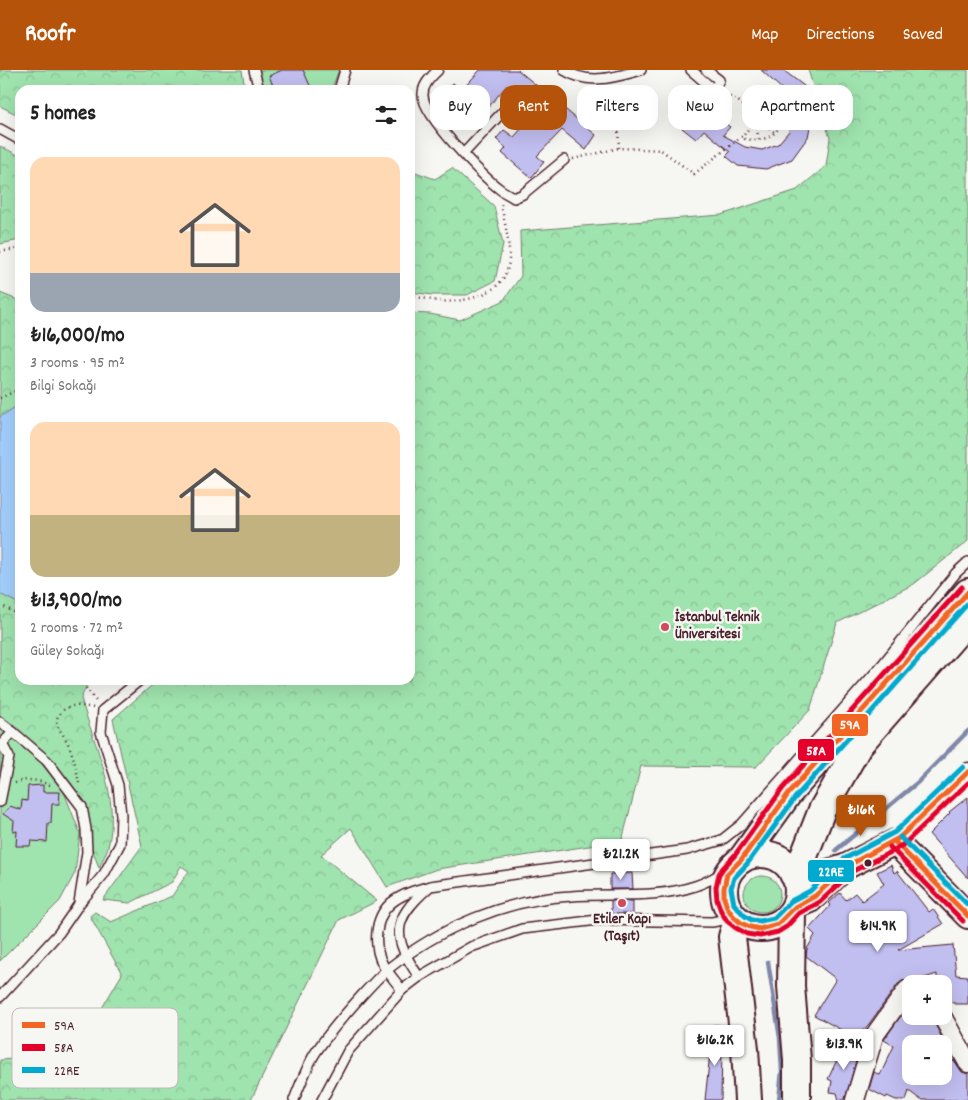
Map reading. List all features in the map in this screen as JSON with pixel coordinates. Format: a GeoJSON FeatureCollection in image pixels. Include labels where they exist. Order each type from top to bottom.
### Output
{"type":"FeatureCollection","features":[{"type":"Feature","properties":{"kind":"main road"},"geometry":{"type":"LineString","coordinates":[[793,909],[779,924],[762,929],[753,928],[735,919],[728,909],[724,898],[726,876],[789,792],[968,592]]}},
{"type":"Feature","properties":{"kind":"main road"},"geometry":{"type":"LineString","coordinates":[[794,876],[822,810],[859,745],[968,620]]}},
{"type":"Feature","properties":{"kind":"main road"},"geometry":{"type":"LineString","coordinates":[[736,864],[757,854],[774,857],[789,867],[794,876],[798,893],[793,909],[791,986],[797,1060],[797,1100]]}},
{"type":"Feature","properties":{"kind":"main road"},"geometry":{"type":"LineString","coordinates":[[735,919],[732,937],[745,1049],[748,1100]]}},
{"type":"Feature","properties":{"kind":"street"},"geometry":{"type":"LineString","coordinates":[[794,876],[821,874],[845,867],[894,842],[968,772]]}},
{"type":"Feature","properties":{"kind":"street"},"geometry":{"type":"LineString","coordinates":[[894,842],[968,916]]}},
{"type":"Feature","properties":{"kind":"street"},"geometry":{"type":"LineString","coordinates":[[793,909],[810,900],[845,867]]}},
{"type":"Feature","properties":{"kind":"street"},"geometry":{"type":"LineString","coordinates":[[926,874],[942,875],[968,900]]}},
{"type":"Feature","properties":{"kind":"street"},"geometry":{"type":"LineString","coordinates":[[855,1100],[874,1036],[902,997]]}},
{"type":"Feature","properties":{"kind":"street"},"geometry":{"type":"LineString","coordinates":[[947,1025],[968,1063]]}},
{"type":"Feature","properties":{"kind":"lane"},"geometry":{"type":"LineString","coordinates":[[254,70],[258,85]]}},
{"type":"Feature","properties":{"kind":"lane"},"geometry":{"type":"LineString","coordinates":[[340,85],[345,70]]}},
{"type":"Feature","properties":{"kind":"lane"},"geometry":{"type":"LineString","coordinates":[[438,70],[425,84],[423,96],[429,112],[464,153],[501,190],[514,198],[523,194],[564,160]]}},
{"type":"Feature","properties":{"kind":"lane"},"geometry":{"type":"LineString","coordinates":[[564,70],[574,77],[605,80],[641,70]]}},
{"type":"Feature","properties":{"kind":"lane"},"geometry":{"type":"LineString","coordinates":[[691,70],[708,85]]}},
{"type":"Feature","properties":{"kind":"lane"},"geometry":{"type":"LineString","coordinates":[[706,70],[719,80],[716,85]]}},
{"type":"Feature","properties":{"kind":"lane"},"geometry":{"type":"LineString","coordinates":[[464,153],[500,115]]}},
{"type":"Feature","properties":{"kind":"lane"},"geometry":{"type":"LineString","coordinates":[[0,129],[15,137]]}},
{"type":"Feature","properties":{"kind":"lane"},"geometry":{"type":"LineString","coordinates":[[402,990],[382,963],[376,934],[381,916],[390,904],[409,892],[430,886],[687,850],[722,840],[742,824],[882,665],[956,573],[968,562]]}},
{"type":"Feature","properties":{"kind":"lane"},"geometry":{"type":"LineString","coordinates":[[0,997],[59,933],[79,904],[104,874],[120,844],[121,816],[118,786],[101,732],[102,710],[134,685]]}},
{"type":"Feature","properties":{"kind":"lane"},"geometry":{"type":"LineString","coordinates":[[0,722],[47,761],[82,807],[88,852],[79,904]]}},
{"type":"Feature","properties":{"kind":"lane"},"geometry":{"type":"LineString","coordinates":[[0,802],[9,756],[2,744],[14,732]]}},
{"type":"Feature","properties":{"kind":"lane"},"geometry":{"type":"LineString","coordinates":[[294,1100],[313,1057],[327,1035],[387,970],[441,935],[479,916],[515,904],[546,898],[572,896],[664,894],[696,886],[736,864]]}},
{"type":"Feature","properties":{"kind":"lane"},"geometry":{"type":"LineString","coordinates":[[419,977],[406,957],[399,934],[401,920],[412,902],[430,886]]}},
{"type":"Feature","properties":{"kind":"lane"},"geometry":{"type":"LineString","coordinates":[[322,1100],[348,1051],[402,990],[419,977],[471,947],[522,929],[598,920],[712,922],[735,919]]}},
{"type":"Feature","properties":{"kind":"path"},"geometry":{"type":"LineString","coordinates":[[615,77],[619,148]]}},
{"type":"Feature","properties":{"kind":"path"},"geometry":{"type":"LineString","coordinates":[[564,160],[619,148],[660,150],[694,174],[744,135],[747,130]]}},
{"type":"Feature","properties":{"kind":"path"},"geometry":{"type":"LineString","coordinates":[[757,130],[758,140]]}},
{"type":"Feature","properties":{"kind":"path"},"geometry":{"type":"LineString","coordinates":[[744,135],[745,139],[763,140],[774,132],[772,130]]}},
{"type":"Feature","properties":{"kind":"path"},"geometry":{"type":"LineString","coordinates":[[415,297],[455,302],[488,293],[505,278],[509,260],[507,235],[500,200]]}},
{"type":"Feature","properties":{"kind":"path"},"geometry":{"type":"LineString","coordinates":[[0,252],[15,249]]}},
{"type":"Feature","properties":{"kind":"path"},"geometry":{"type":"LineString","coordinates":[[0,398],[15,391]]}},
{"type":"Feature","properties":{"kind":"path"},"geometry":{"type":"LineString","coordinates":[[0,605],[15,612]]}},
{"type":"Feature","properties":{"kind":"path"},"geometry":{"type":"LineString","coordinates":[[84,685],[102,710]]}},
{"type":"Feature","properties":{"kind":"path"},"geometry":{"type":"LineString","coordinates":[[2,792],[16,783],[28,780],[40,781],[79,793],[76,764],[57,725],[58,717],[71,705],[102,710]]}},
{"type":"Feature","properties":{"kind":"green space"},"geometry":{"type":"Polygon","coordinates":[[[0,70],[242,70],[244,85],[15,85],[15,114],[0,106],[0,70]]]}},
{"type":"Feature","properties":{"kind":"green space"},"geometry":{"type":"Polygon","coordinates":[[[259,70],[339,70],[333,85],[262,85],[259,70]]]}},
{"type":"Feature","properties":{"kind":"green space","name":"İstanbul Teknik Üniversitesi"},"geometry":{"type":"Polygon","coordinates":[[[808,70],[968,70],[968,541],[914,584],[837,623],[810,710],[756,767],[641,766],[622,841],[437,869],[387,887],[351,828],[321,855],[377,901],[339,920],[251,1100],[0,1100],[0,1060],[12,1059],[12,1088],[178,1088],[178,1008],[102,1008],[122,974],[90,916],[95,912],[111,922],[172,896],[189,871],[181,866],[172,882],[130,903],[103,900],[142,846],[113,719],[152,685],[415,685],[415,313],[460,320],[503,301],[521,276],[520,231],[721,215],[797,190],[826,166],[830,138],[827,130],[853,130],[853,85],[813,85],[808,70]]]}},
{"type":"Feature","properties":{"kind":"green space"},"geometry":{"type":"Polygon","coordinates":[[[0,146],[15,154],[15,241],[0,244],[0,146]]]}},
{"type":"Feature","properties":{"kind":"green space"},"geometry":{"type":"Polygon","coordinates":[[[452,168],[494,206],[503,244],[495,281],[467,295],[433,295],[415,293],[415,172],[435,179],[452,168]]]}},
{"type":"Feature","properties":{"kind":"green space"},"geometry":{"type":"Polygon","coordinates":[[[0,293],[15,299],[15,407],[0,417],[0,293]]]}},
{"type":"Feature","properties":{"kind":"green space"},"geometry":{"type":"Polygon","coordinates":[[[0,594],[15,602],[15,685],[87,685],[81,698],[104,771],[111,809],[108,847],[99,868],[72,792],[0,719],[0,594]]]}},
{"type":"Feature","properties":{"kind":"green space"},"geometry":{"type":"Polygon","coordinates":[[[0,727],[35,755],[64,792],[80,833],[75,873],[60,901],[0,961],[0,727]]]}},
{"type":"Feature","properties":{"kind":"green space"},"geometry":{"type":"Polygon","coordinates":[[[762,876],[769,877],[775,881],[779,887],[779,901],[775,907],[769,911],[762,912],[755,911],[749,907],[745,901],[744,894],[745,887],[749,881],[755,877],[762,876]]]}},
{"type":"Feature","properties":{"kind":"water"},"geometry":{"type":"Polygon","coordinates":[[[15,407],[15,602],[0,594],[0,417],[15,407]]]}},
{"type":"Feature","properties":{"kind":"building"},"geometry":{"type":"Polygon","coordinates":[[[282,70],[303,70],[310,85],[273,85],[269,76],[282,70]]]}},
{"type":"Feature","properties":{"kind":"building"},"geometry":{"type":"Polygon","coordinates":[[[480,70],[518,70],[536,85],[500,85],[500,93],[490,105],[490,85],[466,85],[480,70]]]}},
{"type":"Feature","properties":{"kind":"building"},"geometry":{"type":"Polygon","coordinates":[[[761,70],[783,70],[803,85],[778,85],[761,70]]]}},
{"type":"Feature","properties":{"kind":"building"},"geometry":{"type":"Polygon","coordinates":[[[567,111],[577,119],[577,130],[590,130],[596,135],[586,150],[562,130],[567,130],[567,111]]]}},
{"type":"Feature","properties":{"kind":"building"},"geometry":{"type":"Polygon","coordinates":[[[504,130],[514,137],[520,130],[562,130],[537,156],[544,162],[531,178],[502,153],[506,148],[496,139],[504,130]]]}},
{"type":"Feature","properties":{"kind":"building"},"geometry":{"type":"Polygon","coordinates":[[[685,130],[704,130],[696,139],[685,130]]]}},
{"type":"Feature","properties":{"kind":"building"},"geometry":{"type":"Polygon","coordinates":[[[704,130],[727,130],[723,135],[745,147],[762,150],[778,144],[789,131],[809,130],[808,137],[792,159],[766,169],[738,166],[726,156],[730,152],[704,130]]]}},
{"type":"Feature","properties":{"kind":"building"},"geometry":{"type":"Polygon","coordinates":[[[43,785],[43,792],[60,792],[59,804],[52,804],[47,842],[31,841],[30,846],[16,846],[17,831],[13,832],[14,821],[3,814],[10,806],[21,810],[22,800],[27,801],[28,786],[43,785]]]}},
{"type":"Feature","properties":{"kind":"building"},"geometry":{"type":"Polygon","coordinates":[[[968,797],[968,878],[929,834],[949,812],[968,797]]]}},
{"type":"Feature","properties":{"kind":"building"},"geometry":{"type":"Polygon","coordinates":[[[891,865],[894,873],[897,871],[929,912],[933,909],[943,924],[898,950],[953,945],[956,975],[968,976],[968,1004],[954,1004],[952,1002],[952,975],[902,975],[902,981],[856,1038],[814,1015],[836,979],[806,956],[807,949],[815,935],[809,929],[831,905],[829,903],[840,893],[846,900],[855,893],[862,901],[884,884],[877,872],[891,865]]]}},
{"type":"Feature","properties":{"kind":"building"},"geometry":{"type":"Polygon","coordinates":[[[632,873],[633,889],[610,889],[610,874],[632,873]]]}},
{"type":"Feature","properties":{"kind":"building"},"geometry":{"type":"Polygon","coordinates":[[[611,901],[633,901],[633,914],[611,914],[611,901]]]}},
{"type":"Feature","properties":{"kind":"building"},"geometry":{"type":"Polygon","coordinates":[[[902,1016],[902,1025],[936,1025],[940,1035],[902,1035],[902,1085],[952,1085],[952,1058],[962,1072],[968,1074],[968,1100],[921,1100],[909,1091],[906,1100],[896,1100],[887,1096],[886,1098],[869,1089],[874,1072],[880,1075],[894,1046],[884,1040],[902,1016]]]}},
{"type":"Feature","properties":{"kind":"building"},"geometry":{"type":"Polygon","coordinates":[[[713,1025],[720,1025],[720,1047],[722,1047],[721,1100],[705,1100],[713,1025]]]}},
{"type":"Feature","properties":{"kind":"building"},"geometry":{"type":"Polygon","coordinates":[[[845,1043],[851,1050],[861,1044],[845,1100],[839,1100],[837,1093],[830,1092],[832,1081],[828,1079],[845,1043]]]}},
{"type":"Feature","properties":{"kind":"waterway"},"geometry":{"type":"LineString","coordinates":[[836,850],[918,782],[968,731]]}},
{"type":"Feature","properties":{"kind":"waterway"},"geometry":{"type":"LineString","coordinates":[[768,962],[780,1038],[782,1071],[779,1100]]}},
{"type":"Feature","properties":{"kind":"transit line","name":"58A"},"geometry":{"type":"LineString","coordinates":[[962,587],[783,788],[735,855],[723,868],[719,874],[716,887],[717,900],[721,911],[727,921],[747,934],[760,936],[778,932],[786,927],[799,913],[820,902],[853,871],[904,844],[968,783]]}},
{"type":"Feature","properties":{"kind":"transit line","name":"59A"},"geometry":{"type":"LineString","coordinates":[[968,592],[789,793],[741,860],[727,874],[724,888],[724,898],[727,907],[741,923],[750,927],[760,929],[778,924],[795,907],[815,896],[849,865],[899,838],[968,772]]}},
{"type":"Feature","properties":{"kind":"transit line","name":"22RE"},"geometry":{"type":"LineString","coordinates":[[963,767],[895,832],[844,859],[810,891],[791,901],[774,918],[760,921],[752,920],[745,916],[734,904],[731,888],[734,878],[747,864],[795,798],[968,603]]}},
{"type":"Feature","properties":{"kind":"transit line","name":"22RE"},"geometry":{"type":"LineString","coordinates":[[900,837],[968,905]]}},
{"type":"Feature","properties":{"kind":"transit line","name":"59A"},"geometry":{"type":"LineString","coordinates":[[895,842],[968,916]]}},
{"type":"Feature","properties":{"kind":"transit line","name":"58A"},"geometry":{"type":"LineString","coordinates":[[890,847],[963,921]]}},
{"type":"Feature","properties":{"kind":"place","name":"İstanbul Teknik Üniversitesi"},"geometry":{"type":"Point","coordinates":[665,627]}},
{"type":"Feature","properties":{"kind":"place","name":"Etiler Kapı (Taşıt)"},"geometry":{"type":"Point","coordinates":[622,903]}}]}
